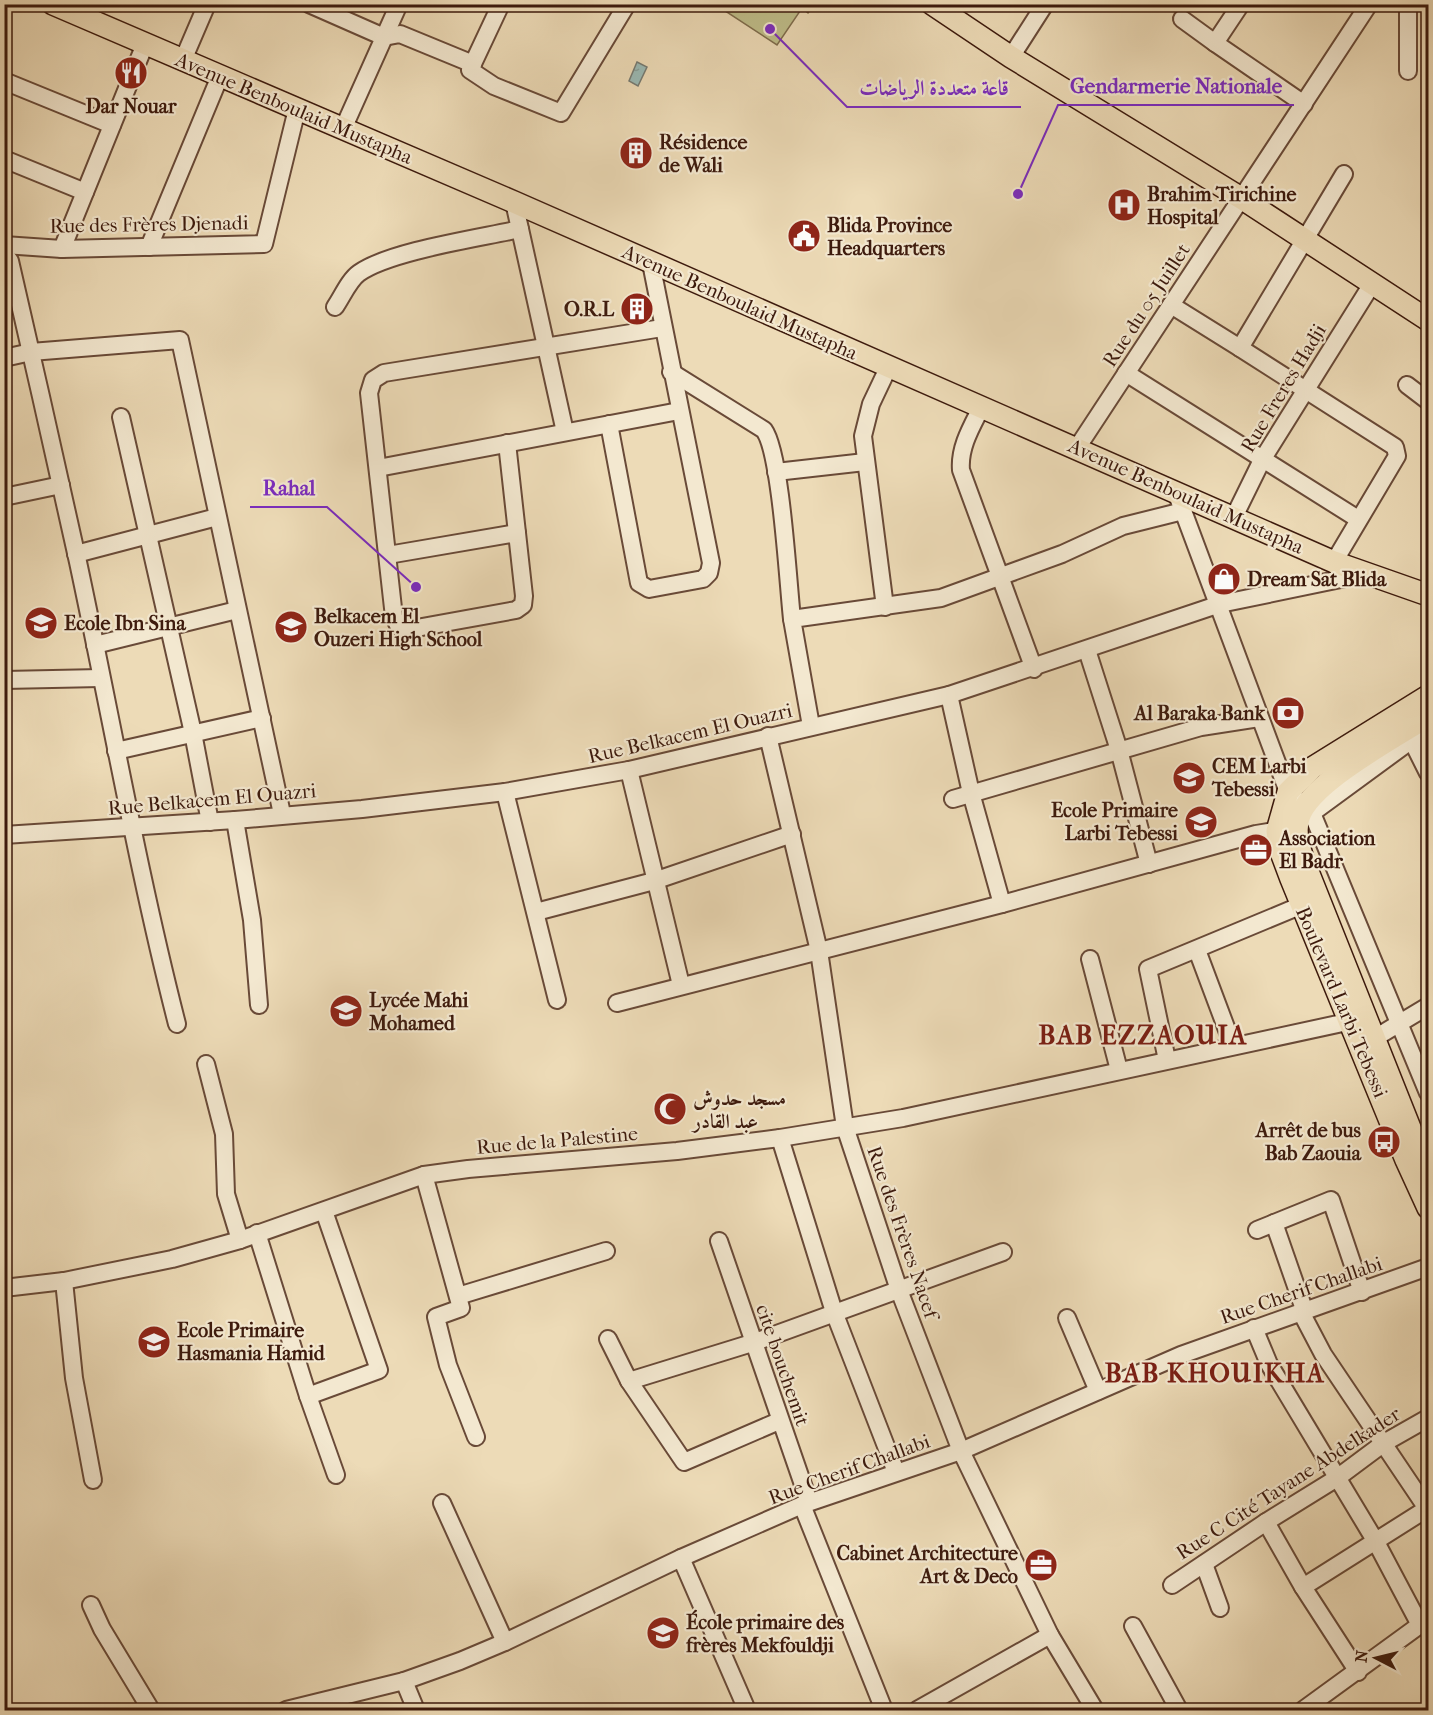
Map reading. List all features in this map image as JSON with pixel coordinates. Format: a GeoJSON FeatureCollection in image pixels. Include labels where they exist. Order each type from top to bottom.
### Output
{"type":"FeatureCollection","features":[{"type":"Feature","properties":{"kind":"main road","name":"Avenue Benboulaid Mustapha"},"geometry":{"type":"LineString","coordinates":[[53,4],[982,406],[1077,448],[1180,501],[1234,517],[1334,562],[1428,595]]}},
{"type":"Feature","properties":{"kind":"main road"},"geometry":{"type":"LineString","coordinates":[[932,4],[1011,57],[1241,198],[1428,321]]}},
{"type":"Feature","properties":{"kind":"main road"},"geometry":{"type":"LineString","coordinates":[[1298,820],[1308,799],[1330,780],[1406,728],[1428,696]]}},
{"type":"Feature","properties":{"kind":"main road"},"geometry":{"type":"LineString","coordinates":[[1288,792],[1312,768],[1428,717]]}},
{"type":"Feature","properties":{"kind":"main road","name":"Boulevard Larbi Tebessi"},"geometry":{"type":"LineString","coordinates":[[1288,792],[1298,820],[1305,864],[1359,1019]]}},
{"type":"Feature","properties":{"kind":"main road","name":"Boulevard Larbi Tebessi"},"geometry":{"type":"LineString","coordinates":[[1298,820],[1279,847],[1302,905],[1369,1042],[1424,1147],[1428,1173]]}},
{"type":"Feature","properties":{"kind":"main road","name":"Boulevard Larbi Tebessi"},"geometry":{"type":"LineString","coordinates":[[1369,1042],[1406,1160],[1428,1209]]}},
{"type":"Feature","properties":{"kind":"street"},"geometry":{"type":"LineString","coordinates":[[183,60],[207,4]]}},
{"type":"Feature","properties":{"kind":"street"},"geometry":{"type":"LineString","coordinates":[[309,4],[384,37],[400,34],[473,64]]}},
{"type":"Feature","properties":{"kind":"street"},"geometry":{"type":"LineString","coordinates":[[343,129],[399,4]]}},
{"type":"Feature","properties":{"kind":"street"},"geometry":{"type":"LineString","coordinates":[[501,4],[470,70],[494,86],[561,113],[627,4]]}},
{"type":"Feature","properties":{"kind":"street"},"geometry":{"type":"LineString","coordinates":[[1011,57],[1045,4]]}},
{"type":"Feature","properties":{"kind":"street"},"geometry":{"type":"LineString","coordinates":[[1215,43],[1241,4]]}},
{"type":"Feature","properties":{"kind":"street","name":"Rue du 05 Juillet"},"geometry":{"type":"LineString","coordinates":[[1077,448],[1369,4]]}},
{"type":"Feature","properties":{"kind":"street"},"geometry":{"type":"LineString","coordinates":[[1408,4],[1408,71]]}},
{"type":"Feature","properties":{"kind":"street"},"geometry":{"type":"LineString","coordinates":[[1182,19],[1304,104]]}},
{"type":"Feature","properties":{"kind":"street"},"geometry":{"type":"LineString","coordinates":[[62,249],[145,44]]}},
{"type":"Feature","properties":{"kind":"street"},"geometry":{"type":"LineString","coordinates":[[149,247],[220,76]]}},
{"type":"Feature","properties":{"kind":"street"},"geometry":{"type":"LineString","coordinates":[[4,81],[112,125]]}},
{"type":"Feature","properties":{"kind":"street","name":"Rue des Frères Djenadi"},"geometry":{"type":"LineString","coordinates":[[4,245],[62,249],[264,244],[297,109]]}},
{"type":"Feature","properties":{"kind":"street"},"geometry":{"type":"LineString","coordinates":[[4,159],[85,192]]}},
{"type":"Feature","properties":{"kind":"street"},"geometry":{"type":"LineString","coordinates":[[1240,348],[1344,174]]}},
{"type":"Feature","properties":{"kind":"street"},"geometry":{"type":"LineString","coordinates":[[514,202],[565,432]]}},
{"type":"Feature","properties":{"kind":"street"},"geometry":{"type":"LineString","coordinates":[[335,307],[357,274],[371,266],[396,257],[520,229]]}},
{"type":"Feature","properties":{"kind":"street"},"geometry":{"type":"LineString","coordinates":[[4,253],[10,261],[61,485],[131,827],[177,1024]]}},
{"type":"Feature","properties":{"kind":"street"},"geometry":{"type":"LineString","coordinates":[[609,424],[638,579],[642,586],[649,589],[703,579],[710,568],[651,263]]}},
{"type":"Feature","properties":{"kind":"street","name":"Rue Freres Hadji"},"geometry":{"type":"LineString","coordinates":[[1234,517],[1262,460],[1372,284]]}},
{"type":"Feature","properties":{"kind":"street"},"geometry":{"type":"LineString","coordinates":[[1171,305],[1395,447],[1396,456],[1334,562]]}},
{"type":"Feature","properties":{"kind":"street"},"geometry":{"type":"LineString","coordinates":[[507,444],[524,596],[520,608],[411,629],[399,627],[395,622],[369,393],[373,380],[377,376],[662,328]]}},
{"type":"Feature","properties":{"kind":"street"},"geometry":{"type":"LineString","coordinates":[[4,358],[31,352],[180,340],[282,814]]}},
{"type":"Feature","properties":{"kind":"street"},"geometry":{"type":"LineString","coordinates":[[885,607],[865,462],[865,420],[889,366]]}},
{"type":"Feature","properties":{"kind":"street"},"geometry":{"type":"LineString","coordinates":[[671,372],[764,430],[773,446],[792,619],[811,726]]}},
{"type":"Feature","properties":{"kind":"street"},"geometry":{"type":"LineString","coordinates":[[1126,373],[1358,519]]}},
{"type":"Feature","properties":{"kind":"street"},"geometry":{"type":"LineString","coordinates":[[1407,385],[1428,401]]}},
{"type":"Feature","properties":{"kind":"street"},"geometry":{"type":"LineString","coordinates":[[982,406],[960,458],[961,470],[999,579],[1034,669]]}},
{"type":"Feature","properties":{"kind":"street"},"geometry":{"type":"LineString","coordinates":[[378,468],[679,411]]}},
{"type":"Feature","properties":{"kind":"street"},"geometry":{"type":"LineString","coordinates":[[121,417],[147,536],[170,626],[210,822]]}},
{"type":"Feature","properties":{"kind":"street"},"geometry":{"type":"LineString","coordinates":[[776,472],[865,462]]}},
{"type":"Feature","properties":{"kind":"street"},"geometry":{"type":"LineString","coordinates":[[4,497],[61,485]]}},
{"type":"Feature","properties":{"kind":"street"},"geometry":{"type":"LineString","coordinates":[[792,619],[942,598],[999,579],[1180,501],[1220,604],[1259,718],[1284,775],[1298,820],[1425,1074],[1428,1093]]}},
{"type":"Feature","properties":{"kind":"street"},"geometry":{"type":"LineString","coordinates":[[76,554],[217,517]]}},
{"type":"Feature","properties":{"kind":"street"},"geometry":{"type":"LineString","coordinates":[[388,555],[517,533]]}},
{"type":"Feature","properties":{"kind":"street","name":"Rue Belkacem El Ouazri"},"geometry":{"type":"LineString","coordinates":[[4,835],[210,822],[282,814],[362,809],[505,792],[629,770],[949,695],[1034,669],[1220,604],[1365,574]]}},
{"type":"Feature","properties":{"kind":"street"},"geometry":{"type":"LineString","coordinates":[[95,645],[237,610]]}},
{"type":"Feature","properties":{"kind":"street"},"geometry":{"type":"LineString","coordinates":[[1087,650],[1119,750],[1149,864]]}},
{"type":"Feature","properties":{"kind":"street"},"geometry":{"type":"LineString","coordinates":[[4,680],[101,678]]}},
{"type":"Feature","properties":{"kind":"street"},"geometry":{"type":"LineString","coordinates":[[949,695],[971,793],[1002,904]]}},
{"type":"Feature","properties":{"kind":"street"},"geometry":{"type":"LineString","coordinates":[[116,751],[262,718]]}},
{"type":"Feature","properties":{"kind":"street"},"geometry":{"type":"LineString","coordinates":[[953,799],[1201,727],[1259,718]]}},
{"type":"Feature","properties":{"kind":"street"},"geometry":{"type":"LineString","coordinates":[[1428,728],[1406,728],[1428,773]]}},
{"type":"Feature","properties":{"kind":"street","name":"Rue des Frères Nacef"},"geometry":{"type":"LineString","coordinates":[[768,736],[819,951],[845,1127],[899,1290],[962,1451],[1050,1635],[1095,1710]]}},
{"type":"Feature","properties":{"kind":"street"},"geometry":{"type":"LineString","coordinates":[[629,770],[681,986]]}},
{"type":"Feature","properties":{"kind":"street"},"geometry":{"type":"LineString","coordinates":[[505,792],[557,1000]]}},
{"type":"Feature","properties":{"kind":"street"},"geometry":{"type":"LineString","coordinates":[[235,820],[252,920],[259,1005]]}},
{"type":"Feature","properties":{"kind":"street"},"geometry":{"type":"LineString","coordinates":[[617,1003],[1002,904],[1298,820]]}},
{"type":"Feature","properties":{"kind":"street"},"geometry":{"type":"LineString","coordinates":[[536,912],[654,881],[792,834]]}},
{"type":"Feature","properties":{"kind":"street"},"geometry":{"type":"LineString","coordinates":[[1167,1060],[1148,969],[1302,905]]}},
{"type":"Feature","properties":{"kind":"street"},"geometry":{"type":"LineString","coordinates":[[1197,950],[1233,1046]]}},
{"type":"Feature","properties":{"kind":"street"},"geometry":{"type":"LineString","coordinates":[[1090,959],[1119,1070]]}},
{"type":"Feature","properties":{"kind":"street"},"geometry":{"type":"LineString","coordinates":[[1369,1042],[1428,1006]]}},
{"type":"Feature","properties":{"kind":"street","name":"Rue de la Palestine"},"geometry":{"type":"LineString","coordinates":[[4,1288],[64,1281],[172,1259],[240,1240],[424,1175],[468,1169],[677,1151],[780,1138],[903,1118],[1359,1019]]}},
{"type":"Feature","properties":{"kind":"street"},"geometry":{"type":"LineString","coordinates":[[206,1064],[224,1134],[226,1194],[240,1240]]}},
{"type":"Feature","properties":{"kind":"street"},"geometry":{"type":"LineString","coordinates":[[780,1138],[834,1312],[896,1472]]}},
{"type":"Feature","properties":{"kind":"street"},"geometry":{"type":"LineString","coordinates":[[424,1175],[461,1308],[436,1317],[448,1365],[476,1437]]}},
{"type":"Feature","properties":{"kind":"street"},"geometry":{"type":"LineString","coordinates":[[1257,1230],[1331,1200],[1362,1292]]}},
{"type":"Feature","properties":{"kind":"street"},"geometry":{"type":"LineString","coordinates":[[308,1396],[379,1370],[324,1211]]}},
{"type":"Feature","properties":{"kind":"street"},"geometry":{"type":"LineString","coordinates":[[1274,1223],[1304,1313],[1323,1353],[1428,1509],[1303,1587]]}},
{"type":"Feature","properties":{"kind":"street"},"geometry":{"type":"LineString","coordinates":[[257,1233],[308,1396],[336,1475]]}},
{"type":"Feature","properties":{"kind":"street","name":"cite bouchemit"},"geometry":{"type":"LineString","coordinates":[[719,1241],[805,1504],[884,1710]]}},
{"type":"Feature","properties":{"kind":"street"},"geometry":{"type":"LineString","coordinates":[[458,1296],[606,1251]]}},
{"type":"Feature","properties":{"kind":"street"},"geometry":{"type":"LineString","coordinates":[[629,1381],[752,1343],[1003,1252]]}},
{"type":"Feature","properties":{"kind":"street","name":"Rue Cherif Challabi"},"geometry":{"type":"LineString","coordinates":[[286,1710],[333,1705],[404,1682],[505,1642],[681,1558],[805,1504],[962,1451],[1181,1354],[1304,1313],[1428,1267]]}},
{"type":"Feature","properties":{"kind":"street"},"geometry":{"type":"LineString","coordinates":[[64,1281],[74,1378],[93,1480]]}},
{"type":"Feature","properties":{"kind":"street"},"geometry":{"type":"LineString","coordinates":[[1067,1318],[1098,1391]]}},
{"type":"Feature","properties":{"kind":"street"},"geometry":{"type":"LineString","coordinates":[[1254,1328],[1269,1364],[1424,1622],[1303,1710]]}},
{"type":"Feature","properties":{"kind":"street"},"geometry":{"type":"LineString","coordinates":[[608,1339],[629,1381],[684,1462],[779,1420]]}},
{"type":"Feature","properties":{"kind":"street","name":"Rue C Cité Tayane Abdelkader"},"geometry":{"type":"LineString","coordinates":[[1172,1585],[1337,1478],[1384,1443],[1428,1418]]}},
{"type":"Feature","properties":{"kind":"street"},"geometry":{"type":"LineString","coordinates":[[442,1503],[505,1642]]}},
{"type":"Feature","properties":{"kind":"street"},"geometry":{"type":"LineString","coordinates":[[1266,1522],[1303,1587],[1358,1672]]}},
{"type":"Feature","properties":{"kind":"street"},"geometry":{"type":"LineString","coordinates":[[681,1558],[747,1710]]}},
{"type":"Feature","properties":{"kind":"street"},"geometry":{"type":"LineString","coordinates":[[1204,1564],[1220,1608]]}},
{"type":"Feature","properties":{"kind":"street"},"geometry":{"type":"LineString","coordinates":[[91,1605],[102,1629],[151,1710]]}},
{"type":"Feature","properties":{"kind":"street"},"geometry":{"type":"LineString","coordinates":[[1133,1626],[1179,1710]]}},
{"type":"Feature","properties":{"kind":"street"},"geometry":{"type":"LineString","coordinates":[[917,1710],[1050,1635]]}},
{"type":"Feature","properties":{"kind":"street"},"geometry":{"type":"LineString","coordinates":[[404,1682],[416,1710]]}},
{"type":"Feature","properties":{"kind":"shaded area"},"geometry":{"type":"Polygon","coordinates":[[[814,4],[808,13],[802,8],[777,45],[716,5],[814,4]]]}},
{"type":"Feature","properties":{"kind":"water"},"geometry":{"type":"Polygon","coordinates":[[[637,62],[647,67],[638,86],[629,81],[637,62]]]}},
{"type":"Feature","properties":{"kind":"place","name":"قاعة متعددة الرياضات"},"geometry":{"type":"Point","coordinates":[770,29]}},
{"type":"Feature","properties":{"kind":"place","name":"Dar Nouar"},"geometry":{"type":"Point","coordinates":[131,73]}},
{"type":"Feature","properties":{"kind":"place","name":"Résidence de Wali"},"geometry":{"type":"Point","coordinates":[636,153]}},
{"type":"Feature","properties":{"kind":"place","name":"Gendarmerie Nationale"},"geometry":{"type":"Point","coordinates":[1018,194]}},
{"type":"Feature","properties":{"kind":"place","name":"Brahim Tirichine Hospital"},"geometry":{"type":"Point","coordinates":[1124,205]}},
{"type":"Feature","properties":{"kind":"place","name":"Blida Province Headquarters"},"geometry":{"type":"Point","coordinates":[804,236]}},
{"type":"Feature","properties":{"kind":"place","name":"O.R.L"},"geometry":{"type":"Point","coordinates":[637,309]}},
{"type":"Feature","properties":{"kind":"place","name":"Dream Sat Blida"},"geometry":{"type":"Point","coordinates":[1224,579]}},
{"type":"Feature","properties":{"kind":"place","name":"Rahal"},"geometry":{"type":"Point","coordinates":[416,587]}},
{"type":"Feature","properties":{"kind":"place","name":"Ecole Ibn Sina"},"geometry":{"type":"Point","coordinates":[41,623]}},
{"type":"Feature","properties":{"kind":"place","name":"Belkacem El Ouzeri High School"},"geometry":{"type":"Point","coordinates":[291,627]}},
{"type":"Feature","properties":{"kind":"place","name":"Al Baraka Bank"},"geometry":{"type":"Point","coordinates":[1288,713]}},
{"type":"Feature","properties":{"kind":"place","name":"CEM Larbi Tebessi"},"geometry":{"type":"Point","coordinates":[1189,778]}},
{"type":"Feature","properties":{"kind":"place","name":"Ecole Primaire Larbi Tebessi"},"geometry":{"type":"Point","coordinates":[1201,822]}},
{"type":"Feature","properties":{"kind":"place","name":"Association El Badr"},"geometry":{"type":"Point","coordinates":[1256,850]}},
{"type":"Feature","properties":{"kind":"place","name":"Lycée Mahi Mohamed"},"geometry":{"type":"Point","coordinates":[346,1011]}},
{"type":"Feature","properties":{"kind":"place","name":"مسجد حدوش عبد القادر"},"geometry":{"type":"Point","coordinates":[670,1109]}},
{"type":"Feature","properties":{"kind":"place","name":"Arrêt de bus Bab Zaouia"},"geometry":{"type":"Point","coordinates":[1384,1142]}},
{"type":"Feature","properties":{"kind":"place","name":"Ecole Primaire Hasmania Hamid"},"geometry":{"type":"Point","coordinates":[154,1342]}},
{"type":"Feature","properties":{"kind":"place","name":"Cabinet Architecture Art & Deco"},"geometry":{"type":"Point","coordinates":[1041,1565]}},
{"type":"Feature","properties":{"kind":"place","name":"École primaire des frères Mekfouldji"},"geometry":{"type":"Point","coordinates":[663,1633]}},
{"type":"Feature","properties":{"kind":"district","name":"BAB EZZAOUIA"},"geometry":{"type":"Point","coordinates":[1143,1035]}},
{"type":"Feature","properties":{"kind":"district","name":"BAB KHOUIKHA"},"geometry":{"type":"Point","coordinates":[1215,1373]}}]}
